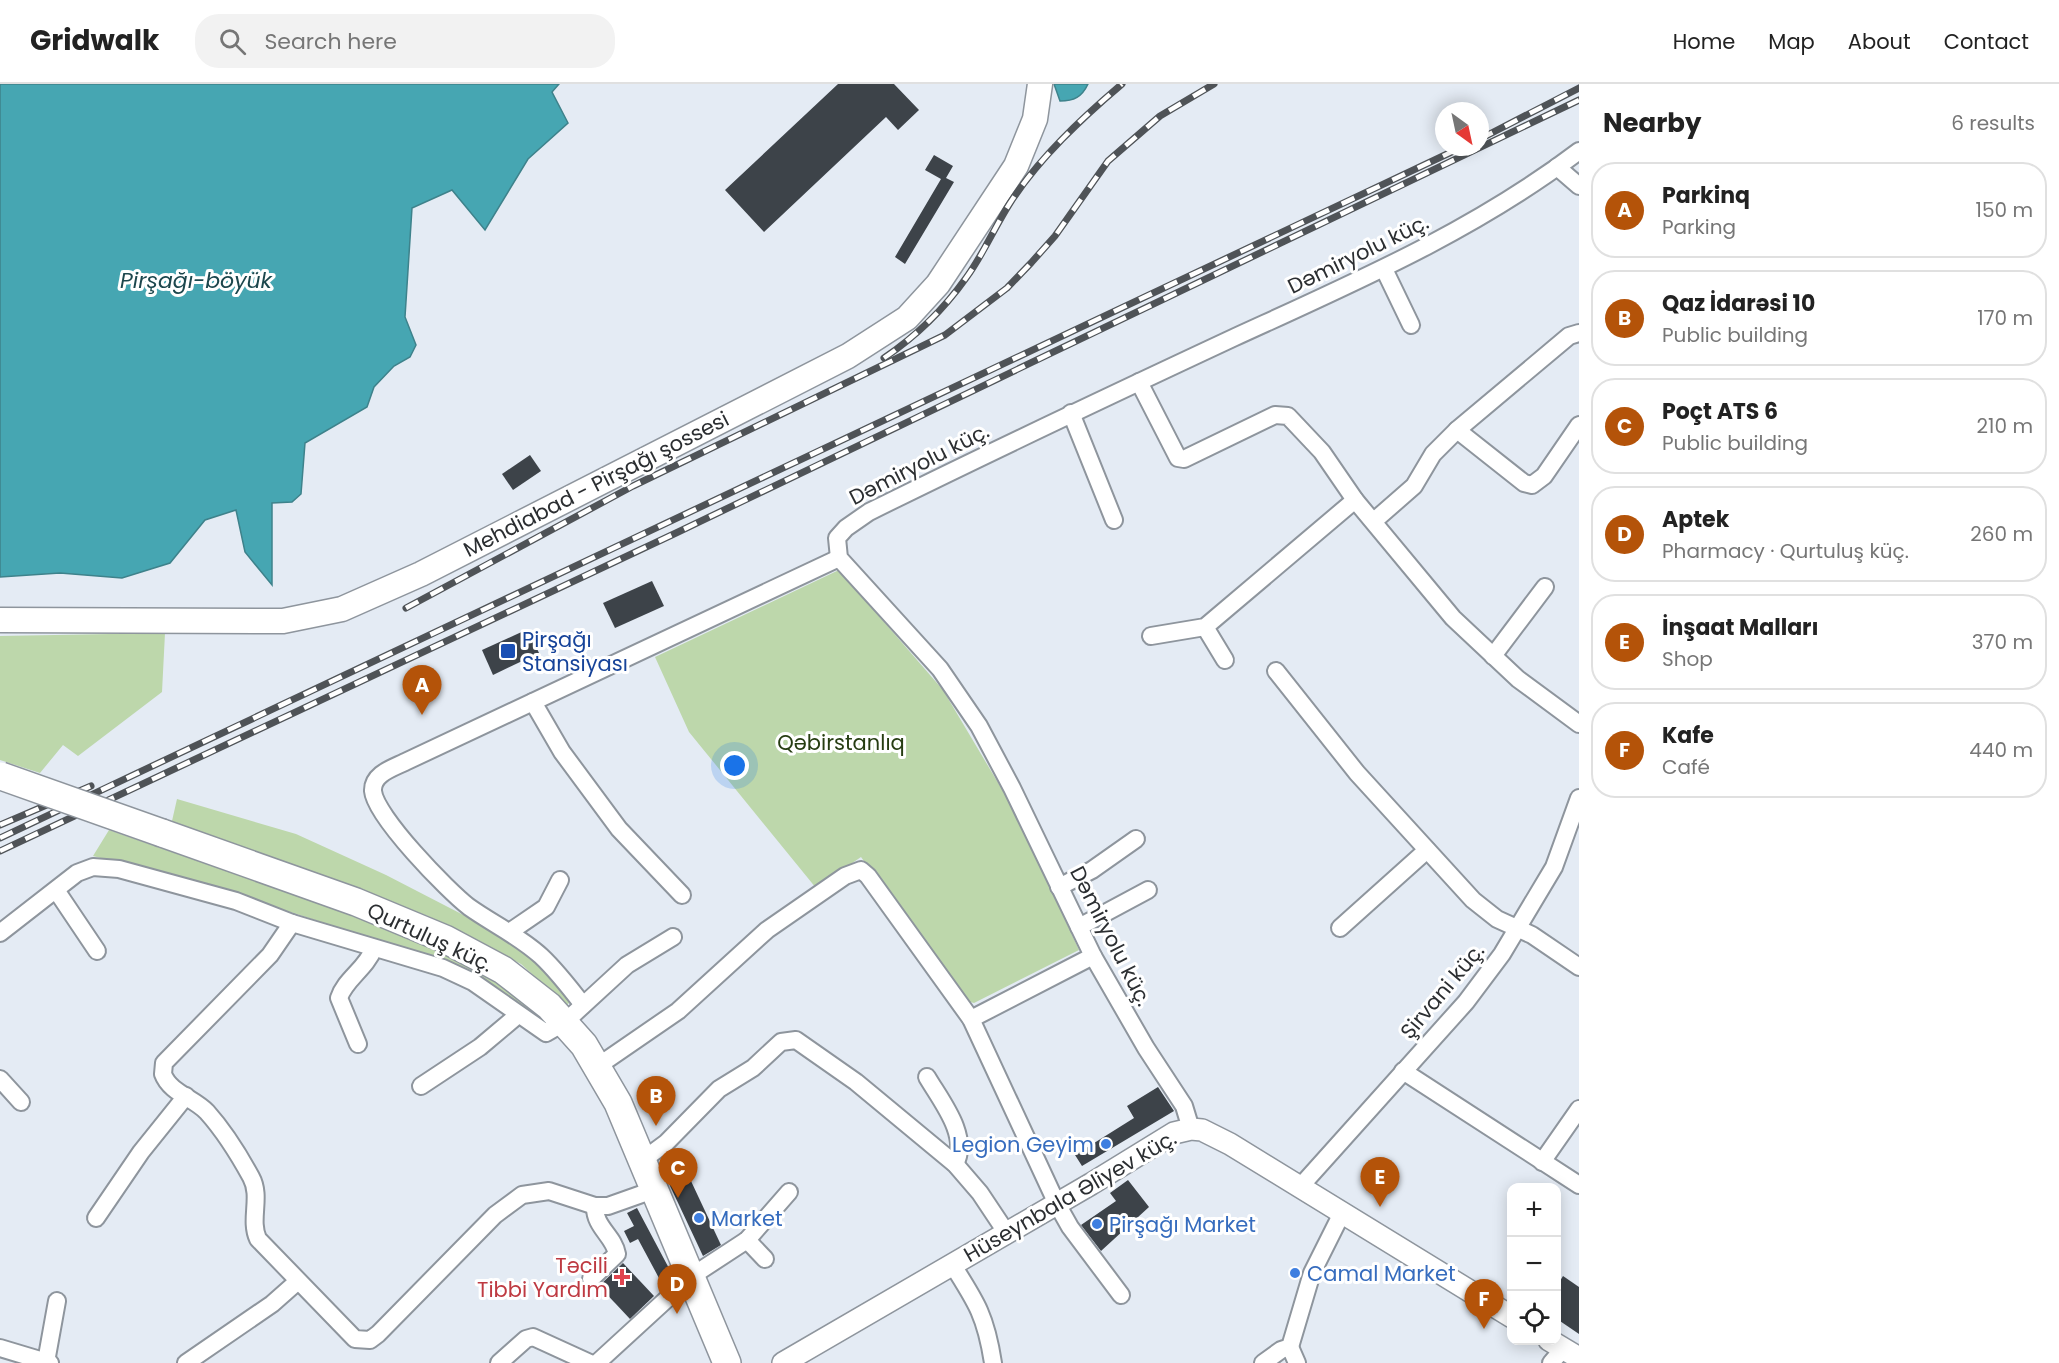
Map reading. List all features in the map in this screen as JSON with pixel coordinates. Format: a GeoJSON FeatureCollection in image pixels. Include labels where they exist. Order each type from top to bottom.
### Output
{"type":"FeatureCollection","features":[{"type":"Feature","properties":{"kind":"main road","name":"Mehdiabad - Pirşağı şossesi"},"geometry":{"type":"LineString","coordinates":[[0,621],[283,621],[342,609],[421,574],[848,356],[907,318],[938,284],[1016,166],[1035,119],[1040,84]]}},
{"type":"Feature","properties":{"kind":"main road","name":"Qurtuluş küç."},"geometry":{"type":"LineString","coordinates":[[1,775],[356,902],[445,939],[574,1013],[644,1160],[727,1363]]}},
{"type":"Feature","properties":{"kind":"street","name":"Dəmiryolu küç."},"geometry":{"type":"LineString","coordinates":[[1191,1129],[1184,1106],[1146,1048],[1093,956],[1012,788],[958,693],[940,669],[839,558],[837,538],[846,528],[869,512],[1071,413],[1384,269],[1450,235],[1557,167],[1579,150]]}},
{"type":"Feature","properties":{"kind":"street"},"geometry":{"type":"LineString","coordinates":[[1557,167],[1579,186]]}},
{"type":"Feature","properties":{"kind":"street"},"geometry":{"type":"LineString","coordinates":[[1384,269],[1411,325]]}},
{"type":"Feature","properties":{"kind":"street"},"geometry":{"type":"LineString","coordinates":[[1374,521],[1414,486],[1433,454],[1457,430],[1569,336],[1579,333]]}},
{"type":"Feature","properties":{"kind":"street"},"geometry":{"type":"LineString","coordinates":[[1139,382],[1178,458],[1184,459],[1282,414],[1288,416],[1322,452],[1355,500],[1454,618],[1518,679],[1579,724]]}},
{"type":"Feature","properties":{"kind":"street"},"geometry":{"type":"LineString","coordinates":[[1071,413],[1114,520]]}},
{"type":"Feature","properties":{"kind":"street"},"geometry":{"type":"LineString","coordinates":[[1457,430],[1524,483],[1532,485],[1544,476],[1579,425]]}},
{"type":"Feature","properties":{"kind":"street"},"geometry":{"type":"LineString","coordinates":[[1151,636],[1186,632],[1205,627],[1355,500]]}},
{"type":"Feature","properties":{"kind":"street"},"geometry":{"type":"LineString","coordinates":[[574,1013],[541,955],[511,931],[458,897],[388,822],[373,791],[380,775],[839,558]]}},
{"type":"Feature","properties":{"kind":"street"},"geometry":{"type":"LineString","coordinates":[[1493,656],[1545,587]]}},
{"type":"Feature","properties":{"kind":"street"},"geometry":{"type":"LineString","coordinates":[[1205,627],[1225,660]]}},
{"type":"Feature","properties":{"kind":"street"},"geometry":{"type":"LineString","coordinates":[[1276,670],[1357,773],[1473,900],[1497,919],[1532,935],[1579,967]]}},
{"type":"Feature","properties":{"kind":"street"},"geometry":{"type":"LineString","coordinates":[[533,702],[562,752],[619,829],[682,895]]}},
{"type":"Feature","properties":{"kind":"street","name":"Şirvani küç."},"geometry":{"type":"LineString","coordinates":[[1300,1187],[1466,1002],[1518,929],[1554,867],[1579,798]]}},
{"type":"Feature","properties":{"kind":"street"},"geometry":{"type":"LineString","coordinates":[[1059,887],[1092,870],[1136,839]]}},
{"type":"Feature","properties":{"kind":"street"},"geometry":{"type":"LineString","coordinates":[[1340,928],[1427,850]]}},
{"type":"Feature","properties":{"kind":"street"},"geometry":{"type":"LineString","coordinates":[[0,933],[76,873],[93,867],[119,868],[236,901],[292,923],[443,968],[473,982],[546,1033],[574,1013],[627,965],[673,937]]}},
{"type":"Feature","properties":{"kind":"street"},"geometry":{"type":"LineString","coordinates":[[598,1066],[678,1011],[768,930],[845,876],[861,870],[868,876],[971,1019],[1057,1204],[1070,1227],[1121,1294]]}},
{"type":"Feature","properties":{"kind":"street"},"geometry":{"type":"LineString","coordinates":[[511,931],[546,907],[560,880]]}},
{"type":"Feature","properties":{"kind":"street"},"geometry":{"type":"LineString","coordinates":[[56,890],[98,951]]}},
{"type":"Feature","properties":{"kind":"street"},"geometry":{"type":"LineString","coordinates":[[1079,927],[1148,890]]}},
{"type":"Feature","properties":{"kind":"street"},"geometry":{"type":"LineString","coordinates":[[292,923],[270,956],[164,1063],[163,1074],[165,1081],[213,1120],[252,1178],[257,1195],[254,1230],[258,1239],[346,1332],[362,1341],[370,1340],[508,1203],[522,1195],[549,1191],[595,1206],[608,1206],[656,1189]]}},
{"type":"Feature","properties":{"kind":"street"},"geometry":{"type":"LineString","coordinates":[[358,1044],[339,998],[342,989],[369,962],[374,948]]}},
{"type":"Feature","properties":{"kind":"street"},"geometry":{"type":"LineString","coordinates":[[971,1019],[1093,956]]}},
{"type":"Feature","properties":{"kind":"street"},"geometry":{"type":"LineString","coordinates":[[421,1086],[466,1057],[518,1015]]}},
{"type":"Feature","properties":{"kind":"street"},"geometry":{"type":"LineString","coordinates":[[644,1160],[666,1143],[719,1089],[753,1068],[788,1039],[796,1040],[856,1082],[955,1164],[980,1193],[1006,1232]]}},
{"type":"Feature","properties":{"kind":"street"},"geometry":{"type":"LineString","coordinates":[[1403,1071],[1579,1185]]}},
{"type":"Feature","properties":{"kind":"street"},"geometry":{"type":"LineString","coordinates":[[927,1077],[959,1141],[960,1155],[955,1164]]}},
{"type":"Feature","properties":{"kind":"street"},"geometry":{"type":"LineString","coordinates":[[0,1079],[21,1102]]}},
{"type":"Feature","properties":{"kind":"street"},"geometry":{"type":"LineString","coordinates":[[96,1218],[141,1152],[186,1096]]}},
{"type":"Feature","properties":{"kind":"street"},"geometry":{"type":"LineString","coordinates":[[1542,1162],[1579,1109]]}},
{"type":"Feature","properties":{"kind":"street","name":"Hüseynbala Əliyev küç."},"geometry":{"type":"LineString","coordinates":[[783,1363],[1057,1204],[1160,1140],[1191,1129],[1211,1134],[1507,1314]]}},
{"type":"Feature","properties":{"kind":"street"},"geometry":{"type":"LineString","coordinates":[[597,1363],[692,1276],[747,1240],[789,1192]]}},
{"type":"Feature","properties":{"kind":"street"},"geometry":{"type":"LineString","coordinates":[[591,1279],[617,1254],[616,1248],[598,1224],[595,1206]]}},
{"type":"Feature","properties":{"kind":"street"},"geometry":{"type":"LineString","coordinates":[[1297,1363],[1290,1347],[1312,1273],[1342,1213]]}},
{"type":"Feature","properties":{"kind":"street"},"geometry":{"type":"LineString","coordinates":[[747,1240],[765,1259]]}},
{"type":"Feature","properties":{"kind":"street"},"geometry":{"type":"LineString","coordinates":[[952,1264],[978,1305],[988,1328],[993,1363]]}},
{"type":"Feature","properties":{"kind":"street"},"geometry":{"type":"LineString","coordinates":[[186,1363],[272,1304],[298,1281]]}},
{"type":"Feature","properties":{"kind":"street"},"geometry":{"type":"LineString","coordinates":[[0,1348],[28,1360],[48,1362],[57,1301]]}},
{"type":"Feature","properties":{"kind":"street"},"geometry":{"type":"LineString","coordinates":[[499,1363],[526,1339],[533,1336],[590,1363]]}},
{"type":"Feature","properties":{"kind":"street"},"geometry":{"type":"LineString","coordinates":[[1263,1363],[1281,1350],[1290,1347]]}},
{"type":"Feature","properties":{"kind":"green space","name":"Qəbirstanlıq"},"geometry":{"type":"Polygon","coordinates":[[[839,570],[943,690],[1016,813],[1079,950],[974,1003],[963,1000],[861,857],[816,888],[689,732],[655,657],[839,570]]]}},
{"type":"Feature","properties":{"kind":"green space"},"geometry":{"type":"Polygon","coordinates":[[[165,633],[162,692],[78,756],[63,745],[40,773],[0,760],[0,636],[165,633]]]}},
{"type":"Feature","properties":{"kind":"green space"},"geometry":{"type":"Polygon","coordinates":[[[177,799],[296,834],[386,875],[506,937],[531,958],[570,1001],[567,1006],[521,964],[428,916],[172,821],[177,799]]]}},
{"type":"Feature","properties":{"kind":"green space"},"geometry":{"type":"Polygon","coordinates":[[[109,830],[417,938],[503,985],[550,1022],[544,1027],[380,941],[222,890],[93,856],[109,830]]]}},
{"type":"Feature","properties":{"kind":"water","name":"Pirşağı-böyük"},"geometry":{"type":"Polygon","coordinates":[[[0,84],[559,84],[552,92],[568,123],[528,159],[485,230],[452,190],[412,208],[405,317],[416,345],[410,357],[394,366],[374,387],[367,407],[305,443],[301,494],[292,502],[272,503],[272,585],[245,552],[236,510],[205,520],[170,563],[122,578],[60,573],[0,577],[0,84]]]}},
{"type":"Feature","properties":{"kind":"water"},"geometry":{"type":"Polygon","coordinates":[[[1054,84],[1088,84],[1077,97],[1060,101],[1054,84]]]}},
{"type":"Feature","properties":{"kind":"building"},"geometry":{"type":"Polygon","coordinates":[[[838,84],[894,84],[919,110],[898,130],[886,117],[764,232],[725,190],[838,84]]]}},
{"type":"Feature","properties":{"kind":"building"},"geometry":{"type":"Polygon","coordinates":[[[934,155],[953,166],[946,178],[954,182],[905,264],[895,257],[941,179],[925,170],[934,155]]]}},
{"type":"Feature","properties":{"kind":"building"},"geometry":{"type":"Polygon","coordinates":[[[530,455],[541,471],[513,490],[502,474],[530,455]]]}},
{"type":"Feature","properties":{"kind":"building"},"geometry":{"type":"Polygon","coordinates":[[[652,581],[664,606],[615,628],[603,603],[652,581]]]}},
{"type":"Feature","properties":{"kind":"building"},"geometry":{"type":"Polygon","coordinates":[[[528,629],[539,653],[493,675],[482,650],[528,629]]]}},
{"type":"Feature","properties":{"kind":"building"},"geometry":{"type":"Polygon","coordinates":[[[1158,1087],[1174,1111],[1082,1166],[1075,1155],[1134,1118],[1127,1106],[1158,1087]]]}},
{"type":"Feature","properties":{"kind":"building"},"geometry":{"type":"Polygon","coordinates":[[[683,1164],[721,1245],[703,1256],[664,1173],[683,1164]]]}},
{"type":"Feature","properties":{"kind":"building"},"geometry":{"type":"Polygon","coordinates":[[[1128,1180],[1149,1207],[1101,1251],[1081,1225],[1116,1201],[1110,1193],[1128,1180]]]}},
{"type":"Feature","properties":{"kind":"building"},"geometry":{"type":"Polygon","coordinates":[[[637,1208],[672,1274],[660,1280],[638,1239],[630,1243],[624,1231],[634,1226],[627,1213],[637,1208]]]}},
{"type":"Feature","properties":{"kind":"building"},"geometry":{"type":"Polygon","coordinates":[[[623,1263],[654,1296],[630,1319],[599,1286],[623,1263]]]}},
{"type":"Feature","properties":{"kind":"building"},"geometry":{"type":"Polygon","coordinates":[[[1563,1276],[1579,1287],[1579,1334],[1561,1322],[1561,1279],[1563,1276]]]}},
{"type":"Feature","properties":{"kind":"railway"},"geometry":{"type":"LineString","coordinates":[[884,358],[918,332],[948,301],[972,269],[1021,186],[1077,125],[1122,84]]}},
{"type":"Feature","properties":{"kind":"railway"},"geometry":{"type":"LineString","coordinates":[[406,608],[633,486],[945,335],[1007,288],[1031,263],[1055,236],[1108,161],[1160,116],[1214,84]]}},
{"type":"Feature","properties":{"kind":"railway"},"geometry":{"type":"LineString","coordinates":[[1489,134],[1579,88]]}},
{"type":"Feature","properties":{"kind":"railway"},"geometry":{"type":"LineString","coordinates":[[0,851],[676,533],[1579,100]]}},
{"type":"Feature","properties":{"kind":"railway"},"geometry":{"type":"LineString","coordinates":[[0,838],[1443,156]]}},
{"type":"Feature","properties":{"kind":"railway"},"geometry":{"type":"LineString","coordinates":[[0,825],[91,786]]}},
{"type":"Feature","properties":{"kind":"place","name":"Pirşağı Stansiyası"},"geometry":{"type":"Point","coordinates":[508,651]}},
{"type":"Feature","properties":{"kind":"place","name":"Parkinq"},"geometry":{"type":"Point","coordinates":[422,715]}},
{"type":"Feature","properties":{"kind":"place","name":"Qaz İdarəsi 10"},"geometry":{"type":"Point","coordinates":[656,1126]}},
{"type":"Feature","properties":{"kind":"place","name":"Legion Geyim"},"geometry":{"type":"Point","coordinates":[1106,1144]}},
{"type":"Feature","properties":{"kind":"place","name":"Poçt ATS 6"},"geometry":{"type":"Point","coordinates":[678,1198]}},
{"type":"Feature","properties":{"kind":"place","name":"İnşaat Malları"},"geometry":{"type":"Point","coordinates":[1380,1207]}},
{"type":"Feature","properties":{"kind":"place","name":"Market"},"geometry":{"type":"Point","coordinates":[699,1218]}},
{"type":"Feature","properties":{"kind":"place","name":"Pirşağı Market"},"geometry":{"type":"Point","coordinates":[1097,1224]}},
{"type":"Feature","properties":{"kind":"place","name":"Camal Market"},"geometry":{"type":"Point","coordinates":[1295,1273]}},
{"type":"Feature","properties":{"kind":"place","name":"Təcili Tibbi Yardım"},"geometry":{"type":"Point","coordinates":[622,1277]}},
{"type":"Feature","properties":{"kind":"place","name":"Aptek"},"geometry":{"type":"Point","coordinates":[677,1314]}},
{"type":"Feature","properties":{"kind":"place","name":"Kafe"},"geometry":{"type":"Point","coordinates":[1484,1329]}}]}
